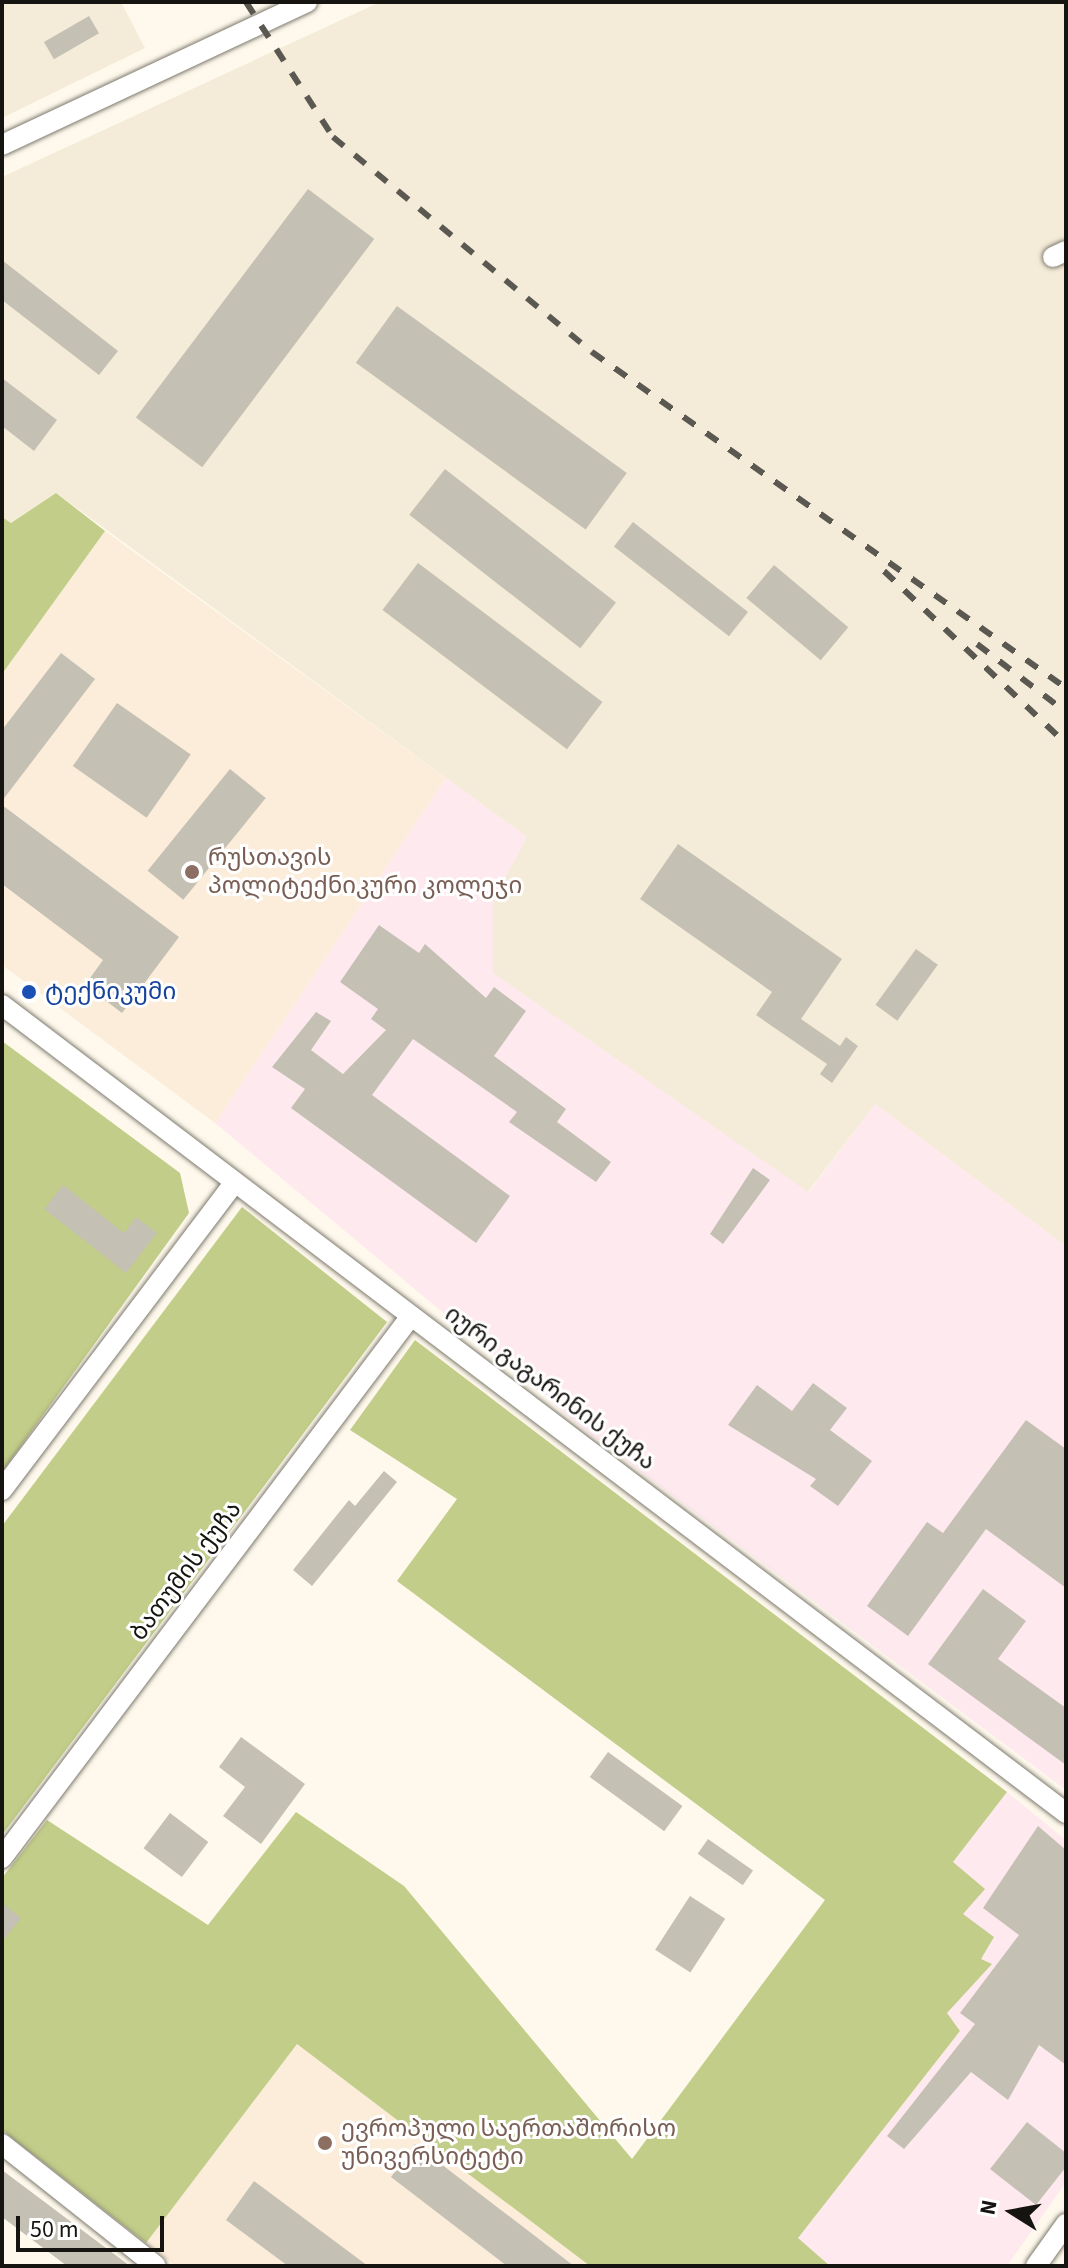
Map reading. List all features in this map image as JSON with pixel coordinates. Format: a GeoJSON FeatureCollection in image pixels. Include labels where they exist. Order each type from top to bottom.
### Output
{"type":"FeatureCollection","features":[{"type":"Feature","properties":{"kind":"street"},"geometry":{"type":"LineString","coordinates":[[2,145],[307,2]]}},
{"type":"Feature","properties":{"kind":"street","name":"იური გაგარინის ქუჩა"},"geometry":{"type":"LineString","coordinates":[[2,1005],[1066,1813]]}},
{"type":"Feature","properties":{"kind":"street"},"geometry":{"type":"LineString","coordinates":[[2,1490],[235,1182]]}},
{"type":"Feature","properties":{"kind":"street","name":"ბათუმის ქუჩა"},"geometry":{"type":"LineString","coordinates":[[2,1858],[411,1316]]}},
{"type":"Feature","properties":{"kind":"street"},"geometry":{"type":"LineString","coordinates":[[2,2144],[156,2266]]}},
{"type":"Feature","properties":{"kind":"street"},"geometry":{"type":"LineString","coordinates":[[1036,2266],[1066,2224]]}},
{"type":"Feature","properties":{"kind":"shaded area"},"geometry":{"type":"Polygon","coordinates":[[[2,2],[121,2],[145,48],[2,118],[2,2]]]}},
{"type":"Feature","properties":{"kind":"shaded area"},"geometry":{"type":"Polygon","coordinates":[[[380,2],[1066,2],[1066,1246],[875,1104],[808,1192],[493,973],[493,900],[527,837],[56,493],[11,523],[2,517],[2,177],[380,2]]]}},
{"type":"Feature","properties":{"kind":"shaded area","name":"რუსთავის პოლიტექნიკური კოლეჯი"},"geometry":{"type":"Polygon","coordinates":[[[105,531],[446,778],[215,1123],[2,965],[2,674],[105,531]]]}},
{"type":"Feature","properties":{"kind":"shaded area"},"geometry":{"type":"Polygon","coordinates":[[[446,778],[527,837],[493,900],[773,1166],[809,1192],[875,1104],[1066,1246],[1066,1790],[582,1428],[215,1123],[446,778]]]}},
{"type":"Feature","properties":{"kind":"shaded area"},"geometry":{"type":"Polygon","coordinates":[[[1007,1792],[1066,1840],[1066,2182],[1007,2266],[830,2266],[797,2239],[960,2031],[947,2013],[991,1965],[981,1960],[963,1914],[953,1862],[1007,1792]]]}},
{"type":"Feature","properties":{"kind":"shaded area","name":"ევროპული საერთაშორისო უნივერსიტეტი"},"geometry":{"type":"Polygon","coordinates":[[[297,2044],[590,2266],[176,2266],[146,2243],[297,2044]]]}},
{"type":"Feature","properties":{"kind":"green space"},"geometry":{"type":"Polygon","coordinates":[[[56,493],[105,531],[2,674],[2,517],[11,523],[56,493]]]}},
{"type":"Feature","properties":{"kind":"green space"},"geometry":{"type":"Polygon","coordinates":[[[2,1041],[180,1173],[189,1213],[2,1472],[2,1041]]]}},
{"type":"Feature","properties":{"kind":"green space"},"geometry":{"type":"Polygon","coordinates":[[[242,1207],[387,1322],[2,1835],[2,1526],[242,1207]]]}},
{"type":"Feature","properties":{"kind":"green space"},"geometry":{"type":"Polygon","coordinates":[[[415,1340],[1007,1792],[953,1862],[985,1889],[963,1914],[994,1937],[981,1959],[992,1964],[947,2013],[960,2031],[798,2238],[830,2266],[590,2266],[297,2044],[146,2243],[2,2130],[2,1878],[47,1820],[208,1925],[296,1812],[404,1886],[632,2159],[825,1900],[397,1581],[457,1499],[350,1430],[415,1340]]]}},
{"type":"Feature","properties":{"kind":"building"},"geometry":{"type":"Polygon","coordinates":[[[89,16],[99,33],[54,59],[44,42],[89,16]]]}},
{"type":"Feature","properties":{"kind":"building"},"geometry":{"type":"Polygon","coordinates":[[[308,189],[374,239],[202,467],[136,417],[308,189]]]}},
{"type":"Feature","properties":{"kind":"building"},"geometry":{"type":"Polygon","coordinates":[[[2,260],[118,351],[99,375],[2,300],[2,260]]]}},
{"type":"Feature","properties":{"kind":"building"},"geometry":{"type":"Polygon","coordinates":[[[397,306],[627,473],[586,530],[356,363],[397,306]]]}},
{"type":"Feature","properties":{"kind":"building"},"geometry":{"type":"Polygon","coordinates":[[[2,378],[57,420],[34,451],[2,426],[2,378]]]}},
{"type":"Feature","properties":{"kind":"building"},"geometry":{"type":"Polygon","coordinates":[[[445,469],[616,603],[580,648],[409,515],[445,469]]]}},
{"type":"Feature","properties":{"kind":"building"},"geometry":{"type":"Polygon","coordinates":[[[633,522],[748,612],[729,636],[614,546],[633,522]]]}},
{"type":"Feature","properties":{"kind":"building"},"geometry":{"type":"Polygon","coordinates":[[[418,563],[602,702],[567,749],[382,610],[418,563]]]}},
{"type":"Feature","properties":{"kind":"building"},"geometry":{"type":"Polygon","coordinates":[[[774,565],[848,627],[821,660],[746,598],[774,565]]]}},
{"type":"Feature","properties":{"kind":"building"},"geometry":{"type":"Polygon","coordinates":[[[61,653],[95,679],[2,801],[2,730],[61,653]]]}},
{"type":"Feature","properties":{"kind":"building"},"geometry":{"type":"Polygon","coordinates":[[[117,703],[191,755],[147,818],[73,766],[117,703]]]}},
{"type":"Feature","properties":{"kind":"building"},"geometry":{"type":"Polygon","coordinates":[[[230,769],[266,798],[183,900],[148,871],[230,769]]]}},
{"type":"Feature","properties":{"kind":"building"},"geometry":{"type":"Polygon","coordinates":[[[2,805],[179,937],[122,1013],[85,985],[103,960],[2,884],[2,805]]]}},
{"type":"Feature","properties":{"kind":"building"},"geometry":{"type":"Polygon","coordinates":[[[678,844],[842,959],[801,1019],[840,1046],[846,1037],[858,1046],[832,1083],[820,1074],[827,1064],[756,1015],[772,992],[640,899],[678,844]]]}},
{"type":"Feature","properties":{"kind":"building"},"geometry":{"type":"Polygon","coordinates":[[[379,925],[419,953],[425,944],[486,998],[494,987],[526,1011],[494,1056],[566,1109],[557,1122],[611,1162],[596,1182],[509,1122],[517,1112],[413,1039],[372,1095],[510,1196],[476,1243],[291,1108],[305,1089],[272,1067],[316,1012],[331,1021],[311,1050],[343,1074],[386,1030],[371,1019],[378,1009],[340,982],[379,925]]]}},
{"type":"Feature","properties":{"kind":"building"},"geometry":{"type":"Polygon","coordinates":[[[916,949],[938,965],[897,1021],[875,1005],[916,949]]]}},
{"type":"Feature","properties":{"kind":"building"},"geometry":{"type":"Polygon","coordinates":[[[753,1168],[770,1180],[723,1244],[710,1234],[753,1168]]]}},
{"type":"Feature","properties":{"kind":"building"},"geometry":{"type":"Polygon","coordinates":[[[63,1185],[124,1233],[136,1217],[157,1233],[126,1273],[44,1209],[63,1185]]]}},
{"type":"Feature","properties":{"kind":"building"},"geometry":{"type":"Polygon","coordinates":[[[813,1383],[847,1408],[830,1430],[872,1461],[838,1506],[810,1486],[816,1479],[728,1425],[757,1385],[792,1411],[813,1383]]]}},
{"type":"Feature","properties":{"kind":"building"},"geometry":{"type":"Polygon","coordinates":[[[1026,1420],[1066,1449],[1066,1588],[986,1529],[908,1636],[867,1606],[927,1522],[943,1533],[1026,1420]]]}},
{"type":"Feature","properties":{"kind":"building"},"geometry":{"type":"Polygon","coordinates":[[[384,1471],[397,1482],[312,1586],[293,1570],[349,1500],[355,1506],[384,1471]]]}},
{"type":"Feature","properties":{"kind":"building"},"geometry":{"type":"Polygon","coordinates":[[[983,1589],[1026,1621],[998,1659],[1066,1708],[1066,1765],[928,1664],[983,1589]]]}},
{"type":"Feature","properties":{"kind":"building"},"geometry":{"type":"Polygon","coordinates":[[[241,1737],[305,1784],[261,1844],[223,1816],[245,1787],[219,1767],[241,1737]]]}},
{"type":"Feature","properties":{"kind":"building"},"geometry":{"type":"Polygon","coordinates":[[[608,1752],[682,1806],[664,1831],[590,1777],[608,1752]]]}},
{"type":"Feature","properties":{"kind":"building"},"geometry":{"type":"Polygon","coordinates":[[[170,1813],[208,1842],[182,1877],[144,1848],[170,1813]]]}},
{"type":"Feature","properties":{"kind":"building"},"geometry":{"type":"Polygon","coordinates":[[[1038,1826],[1066,1850],[1066,2065],[1039,2045],[1008,2100],[971,2072],[904,2149],[887,2136],[975,2024],[960,2013],[1019,1935],[983,1908],[1038,1826]]]}},
{"type":"Feature","properties":{"kind":"building"},"geometry":{"type":"Polygon","coordinates":[[[708,1839],[753,1871],[743,1885],[698,1854],[708,1839]]]}},
{"type":"Feature","properties":{"kind":"building"},"geometry":{"type":"Polygon","coordinates":[[[690,1896],[725,1919],[690,1973],[655,1950],[690,1896]]]}},
{"type":"Feature","properties":{"kind":"building"},"geometry":{"type":"Polygon","coordinates":[[[2,1903],[21,1918],[2,1942],[2,1903]]]}},
{"type":"Feature","properties":{"kind":"building"},"geometry":{"type":"Polygon","coordinates":[[[1027,2122],[1066,2153],[1066,2167],[1036,2205],[990,2169],[1027,2122]]]}},
{"type":"Feature","properties":{"kind":"building"},"geometry":{"type":"Polygon","coordinates":[[[415,2144],[574,2266],[507,2266],[391,2177],[415,2144]]]}},
{"type":"Feature","properties":{"kind":"building"},"geometry":{"type":"Polygon","coordinates":[[[2,2170],[130,2266],[67,2266],[2,2217],[2,2170]]]}},
{"type":"Feature","properties":{"kind":"building"},"geometry":{"type":"Polygon","coordinates":[[[254,2181],[368,2266],[288,2266],[226,2220],[254,2181]]]}},
{"type":"Feature","properties":{"kind":"railway"},"geometry":{"type":"LineString","coordinates":[[246,2],[333,137],[592,352],[1066,688]]}},
{"type":"Feature","properties":{"kind":"railway"},"geometry":{"type":"LineString","coordinates":[[884,571],[1066,744]]}},
{"type":"Feature","properties":{"kind":"railway"},"geometry":{"type":"LineString","coordinates":[[977,644],[1066,712]]}},
{"type":"Feature","properties":{"kind":"place","name":"რუსთავის პოლიტექნიკური კოლეჯი"},"geometry":{"type":"Point","coordinates":[192,872]}},
{"type":"Feature","properties":{"kind":"place","name":"ტექნიკუმი"},"geometry":{"type":"Point","coordinates":[29,992]}},
{"type":"Feature","properties":{"kind":"place","name":"ევროპული საერთაშორისო უნივერსიტეტი"},"geometry":{"type":"Point","coordinates":[325,2143]}}]}
